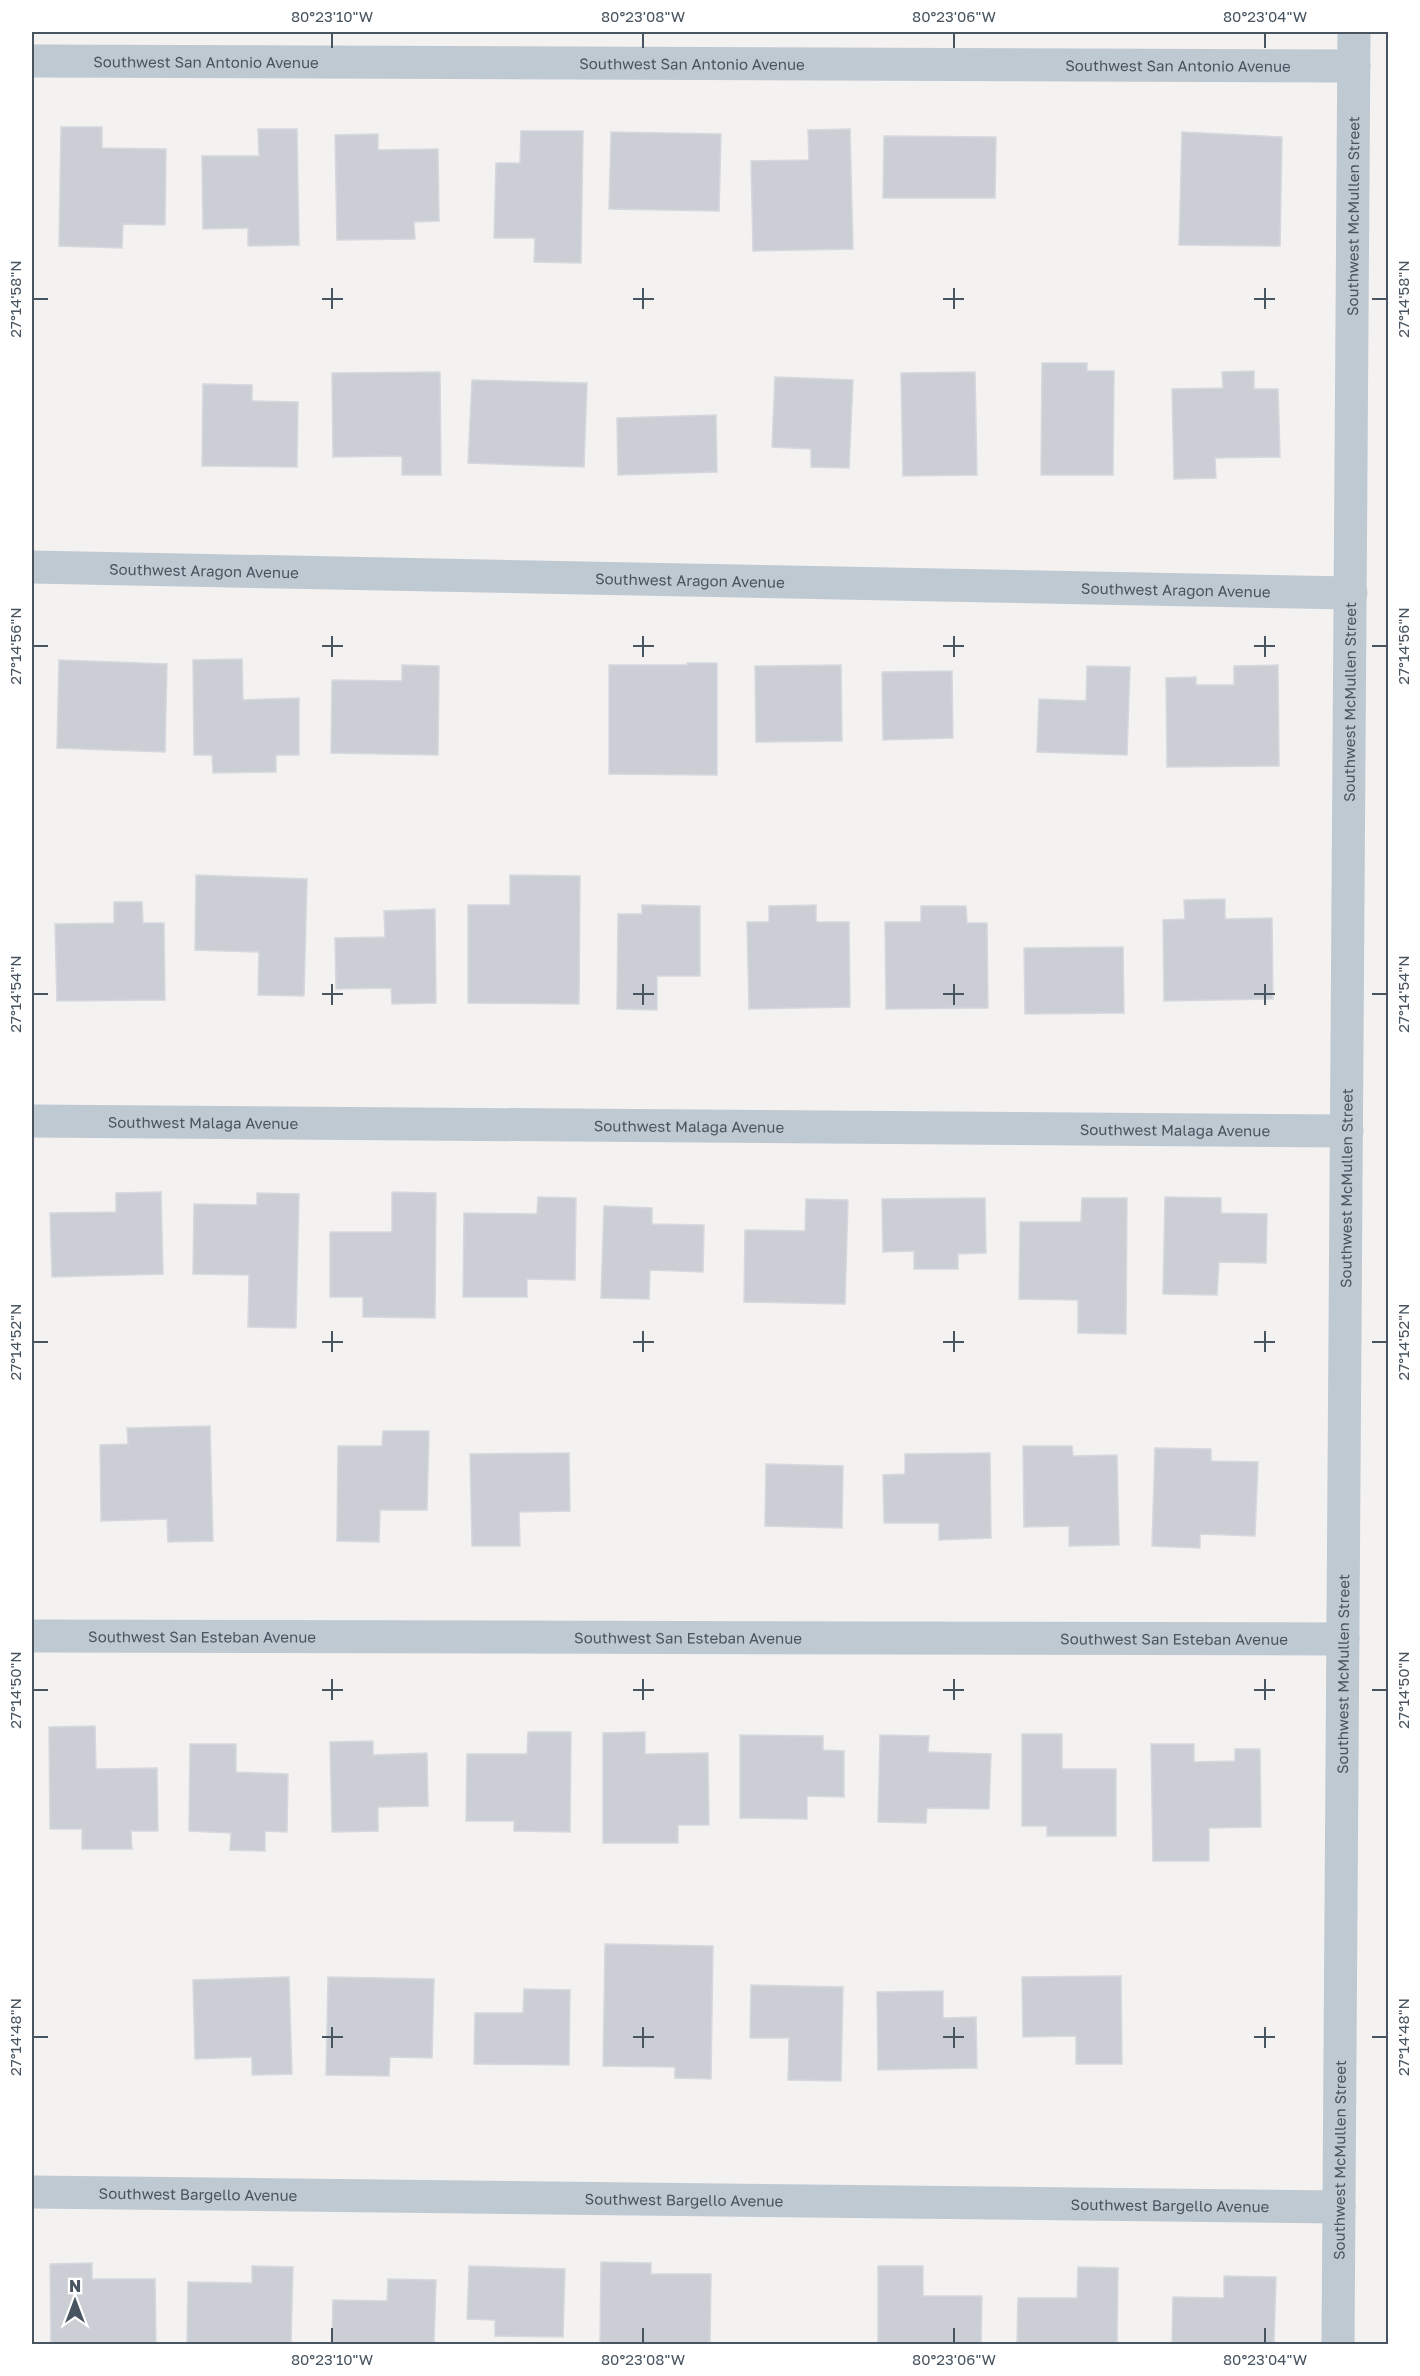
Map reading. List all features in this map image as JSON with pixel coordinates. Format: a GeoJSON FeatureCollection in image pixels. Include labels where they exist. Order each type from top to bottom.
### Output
{"type":"FeatureCollection","features":[{"type":"Feature","properties":{"kind":"street","name":"Southwest McMullen Street"},"geometry":{"type":"LineString","coordinates":[[1338,2344],[1354,32]]}},
{"type":"Feature","properties":{"kind":"street","name":"Southwest San Antonio Avenue"},"geometry":{"type":"LineString","coordinates":[[32,61],[1354,66]]}},
{"type":"Feature","properties":{"kind":"street","name":"Southwest Aragon Avenue"},"geometry":{"type":"LineString","coordinates":[[32,567],[1351,593]]}},
{"type":"Feature","properties":{"kind":"street","name":"Southwest Malaga Avenue"},"geometry":{"type":"LineString","coordinates":[[32,1121],[1347,1131]]}},
{"type":"Feature","properties":{"kind":"street","name":"Southwest San Esteban Avenue"},"geometry":{"type":"LineString","coordinates":[[32,1636],[1343,1639]]}},
{"type":"Feature","properties":{"kind":"street","name":"Southwest Bargello Avenue"},"geometry":{"type":"LineString","coordinates":[[32,2192],[1339,2207]]}},
{"type":"Feature","properties":{"kind":"building"},"geometry":{"type":"Polygon","coordinates":[[[61,127],[102,127],[102,148],[166,149],[165,225],[123,224],[122,248],[59,246],[61,127]]]}},
{"type":"Feature","properties":{"kind":"building"},"geometry":{"type":"Polygon","coordinates":[[[258,129],[297,129],[299,245],[248,246],[248,228],[203,229],[202,156],[259,156],[258,129]]]}},
{"type":"Feature","properties":{"kind":"building"},"geometry":{"type":"Polygon","coordinates":[[[850,129],[853,249],[753,251],[751,161],[809,160],[808,130],[850,129]]]}},
{"type":"Feature","properties":{"kind":"building"},"geometry":{"type":"Polygon","coordinates":[[[521,131],[583,131],[581,263],[534,262],[535,238],[494,238],[496,163],[520,163],[521,131]]]}},
{"type":"Feature","properties":{"kind":"building"},"geometry":{"type":"Polygon","coordinates":[[[611,132],[721,134],[719,211],[609,209],[611,132]]]}},
{"type":"Feature","properties":{"kind":"building"},"geometry":{"type":"Polygon","coordinates":[[[1182,132],[1282,137],[1280,246],[1179,245],[1182,132]]]}},
{"type":"Feature","properties":{"kind":"building"},"geometry":{"type":"Polygon","coordinates":[[[378,134],[378,150],[438,149],[439,221],[414,222],[415,239],[337,240],[335,135],[378,134]]]}},
{"type":"Feature","properties":{"kind":"building"},"geometry":{"type":"Polygon","coordinates":[[[884,136],[996,137],[995,198],[883,198],[884,136]]]}},
{"type":"Feature","properties":{"kind":"building"},"geometry":{"type":"Polygon","coordinates":[[[1042,363],[1087,363],[1087,371],[1114,371],[1113,475],[1041,475],[1042,363]]]}},
{"type":"Feature","properties":{"kind":"building"},"geometry":{"type":"Polygon","coordinates":[[[1254,371],[1254,389],[1278,389],[1280,457],[1215,458],[1216,478],[1174,479],[1172,389],[1223,388],[1222,372],[1254,371]]]}},
{"type":"Feature","properties":{"kind":"building"},"geometry":{"type":"Polygon","coordinates":[[[440,372],[441,475],[402,475],[402,456],[333,457],[332,373],[440,372]]]}},
{"type":"Feature","properties":{"kind":"building"},"geometry":{"type":"Polygon","coordinates":[[[975,372],[977,475],[903,476],[901,373],[975,372]]]}},
{"type":"Feature","properties":{"kind":"building"},"geometry":{"type":"Polygon","coordinates":[[[775,377],[853,380],[849,468],[811,467],[811,449],[772,447],[775,377]]]}},
{"type":"Feature","properties":{"kind":"building"},"geometry":{"type":"Polygon","coordinates":[[[472,380],[587,383],[584,467],[468,463],[472,380]]]}},
{"type":"Feature","properties":{"kind":"building"},"geometry":{"type":"Polygon","coordinates":[[[203,384],[252,385],[252,401],[298,402],[297,467],[202,466],[203,384]]]}},
{"type":"Feature","properties":{"kind":"building"},"geometry":{"type":"Polygon","coordinates":[[[716,415],[717,472],[618,475],[617,418],[716,415]]]}},
{"type":"Feature","properties":{"kind":"building"},"geometry":{"type":"Polygon","coordinates":[[[242,659],[243,700],[299,698],[299,755],[276,755],[276,772],[213,773],[212,755],[194,755],[193,660],[242,659]]]}},
{"type":"Feature","properties":{"kind":"building"},"geometry":{"type":"Polygon","coordinates":[[[59,660],[167,664],[165,752],[57,748],[59,660]]]}},
{"type":"Feature","properties":{"kind":"building"},"geometry":{"type":"Polygon","coordinates":[[[687,663],[717,663],[717,775],[609,774],[609,665],[687,665],[687,663]]]}},
{"type":"Feature","properties":{"kind":"building"},"geometry":{"type":"Polygon","coordinates":[[[402,665],[439,666],[438,755],[331,753],[332,680],[402,681],[402,665]]]}},
{"type":"Feature","properties":{"kind":"building"},"geometry":{"type":"Polygon","coordinates":[[[841,665],[842,741],[756,742],[755,666],[841,665]]]}},
{"type":"Feature","properties":{"kind":"building"},"geometry":{"type":"Polygon","coordinates":[[[1278,665],[1279,766],[1167,767],[1166,678],[1196,677],[1196,685],[1234,685],[1234,666],[1278,665]]]}},
{"type":"Feature","properties":{"kind":"building"},"geometry":{"type":"Polygon","coordinates":[[[1087,666],[1130,667],[1127,755],[1037,752],[1039,699],[1086,701],[1087,666]]]}},
{"type":"Feature","properties":{"kind":"building"},"geometry":{"type":"Polygon","coordinates":[[[952,671],[953,738],[883,740],[882,672],[952,671]]]}},
{"type":"Feature","properties":{"kind":"building"},"geometry":{"type":"Polygon","coordinates":[[[196,875],[307,879],[304,996],[258,995],[259,952],[195,950],[196,875]]]}},
{"type":"Feature","properties":{"kind":"building"},"geometry":{"type":"Polygon","coordinates":[[[510,875],[580,876],[579,1004],[468,1003],[468,905],[510,905],[510,875]]]}},
{"type":"Feature","properties":{"kind":"building"},"geometry":{"type":"Polygon","coordinates":[[[1225,899],[1225,919],[1272,918],[1273,999],[1164,1001],[1163,920],[1185,919],[1184,900],[1225,899]]]}},
{"type":"Feature","properties":{"kind":"building"},"geometry":{"type":"Polygon","coordinates":[[[114,902],[142,902],[143,923],[164,923],[165,1000],[57,1001],[55,924],[114,923],[114,902]]]}},
{"type":"Feature","properties":{"kind":"building"},"geometry":{"type":"Polygon","coordinates":[[[642,905],[700,906],[700,976],[657,976],[657,1010],[617,1009],[618,914],[642,914],[642,905]]]}},
{"type":"Feature","properties":{"kind":"building"},"geometry":{"type":"Polygon","coordinates":[[[816,905],[816,922],[849,922],[850,1007],[749,1009],[747,922],[769,922],[769,906],[816,905]]]}},
{"type":"Feature","properties":{"kind":"building"},"geometry":{"type":"Polygon","coordinates":[[[921,906],[966,906],[967,923],[987,923],[988,1008],[886,1009],[885,922],[921,922],[921,906]]]}},
{"type":"Feature","properties":{"kind":"building"},"geometry":{"type":"Polygon","coordinates":[[[435,909],[436,1003],[392,1004],[391,988],[336,989],[335,938],[385,937],[384,911],[435,909]]]}},
{"type":"Feature","properties":{"kind":"building"},"geometry":{"type":"Polygon","coordinates":[[[1123,947],[1124,1013],[1025,1014],[1024,948],[1123,947]]]}},
{"type":"Feature","properties":{"kind":"building"},"geometry":{"type":"Polygon","coordinates":[[[161,1192],[163,1274],[52,1277],[50,1213],[116,1212],[116,1193],[161,1192]]]}},
{"type":"Feature","properties":{"kind":"building"},"geometry":{"type":"Polygon","coordinates":[[[392,1192],[436,1193],[435,1318],[363,1317],[363,1297],[330,1297],[330,1232],[392,1232],[392,1192]]]}},
{"type":"Feature","properties":{"kind":"building"},"geometry":{"type":"Polygon","coordinates":[[[257,1193],[299,1194],[296,1328],[248,1327],[249,1275],[193,1274],[194,1204],[257,1205],[257,1193]]]}},
{"type":"Feature","properties":{"kind":"building"},"geometry":{"type":"Polygon","coordinates":[[[538,1197],[576,1198],[575,1280],[527,1279],[527,1297],[463,1297],[464,1213],[537,1214],[538,1197]]]}},
{"type":"Feature","properties":{"kind":"building"},"geometry":{"type":"Polygon","coordinates":[[[1165,1197],[1221,1198],[1221,1213],[1267,1214],[1266,1263],[1219,1262],[1217,1295],[1163,1294],[1165,1197]]]}},
{"type":"Feature","properties":{"kind":"building"},"geometry":{"type":"Polygon","coordinates":[[[985,1198],[986,1253],[958,1254],[958,1269],[914,1269],[914,1251],[883,1252],[882,1199],[985,1198]]]}},
{"type":"Feature","properties":{"kind":"building"},"geometry":{"type":"Polygon","coordinates":[[[1082,1198],[1127,1198],[1126,1334],[1078,1333],[1078,1300],[1019,1299],[1020,1222],[1081,1222],[1082,1198]]]}},
{"type":"Feature","properties":{"kind":"building"},"geometry":{"type":"Polygon","coordinates":[[[806,1199],[848,1200],[845,1304],[744,1302],[745,1230],[805,1231],[806,1199]]]}},
{"type":"Feature","properties":{"kind":"building"},"geometry":{"type":"Polygon","coordinates":[[[604,1206],[652,1208],[652,1224],[704,1225],[703,1272],[650,1270],[649,1299],[601,1298],[604,1206]]]}},
{"type":"Feature","properties":{"kind":"building"},"geometry":{"type":"Polygon","coordinates":[[[210,1426],[213,1541],[168,1542],[167,1519],[101,1521],[100,1445],[128,1444],[127,1428],[210,1426]]]}},
{"type":"Feature","properties":{"kind":"building"},"geometry":{"type":"Polygon","coordinates":[[[383,1431],[429,1431],[427,1510],[380,1510],[379,1542],[337,1541],[338,1446],[382,1446],[383,1431]]]}},
{"type":"Feature","properties":{"kind":"building"},"geometry":{"type":"Polygon","coordinates":[[[1023,1446],[1072,1446],[1073,1456],[1117,1455],[1119,1545],[1069,1546],[1069,1526],[1024,1527],[1023,1446]]]}},
{"type":"Feature","properties":{"kind":"building"},"geometry":{"type":"Polygon","coordinates":[[[1155,1448],[1211,1449],[1211,1461],[1258,1462],[1255,1536],[1200,1534],[1200,1548],[1152,1546],[1155,1448]]]}},
{"type":"Feature","properties":{"kind":"building"},"geometry":{"type":"Polygon","coordinates":[[[569,1453],[570,1511],[519,1512],[520,1546],[472,1546],[470,1454],[569,1453]]]}},
{"type":"Feature","properties":{"kind":"building"},"geometry":{"type":"Polygon","coordinates":[[[990,1453],[991,1538],[939,1540],[939,1523],[884,1523],[883,1475],[905,1474],[905,1454],[990,1453]]]}},
{"type":"Feature","properties":{"kind":"building"},"geometry":{"type":"Polygon","coordinates":[[[766,1464],[843,1466],[842,1528],[765,1526],[766,1464]]]}},
{"type":"Feature","properties":{"kind":"building"},"geometry":{"type":"Polygon","coordinates":[[[95,1726],[96,1769],[157,1768],[158,1831],[131,1831],[132,1849],[82,1849],[82,1829],[50,1829],[49,1727],[95,1726]]]}},
{"type":"Feature","properties":{"kind":"building"},"geometry":{"type":"Polygon","coordinates":[[[528,1732],[571,1732],[570,1832],[514,1831],[514,1821],[466,1821],[467,1754],[527,1754],[528,1732]]]}},
{"type":"Feature","properties":{"kind":"building"},"geometry":{"type":"Polygon","coordinates":[[[645,1732],[645,1754],[708,1753],[709,1825],[678,1825],[678,1843],[603,1843],[603,1733],[645,1732]]]}},
{"type":"Feature","properties":{"kind":"building"},"geometry":{"type":"Polygon","coordinates":[[[1022,1734],[1062,1734],[1062,1769],[1116,1769],[1116,1836],[1047,1836],[1047,1826],[1022,1826],[1022,1734]]]}},
{"type":"Feature","properties":{"kind":"building"},"geometry":{"type":"Polygon","coordinates":[[[740,1735],[823,1736],[823,1750],[844,1751],[844,1797],[807,1796],[807,1819],[740,1818],[740,1735]]]}},
{"type":"Feature","properties":{"kind":"building"},"geometry":{"type":"Polygon","coordinates":[[[880,1735],[929,1736],[928,1752],[991,1754],[989,1809],[927,1808],[926,1823],[878,1822],[880,1735]]]}},
{"type":"Feature","properties":{"kind":"building"},"geometry":{"type":"Polygon","coordinates":[[[373,1741],[373,1755],[427,1753],[428,1806],[378,1807],[378,1831],[332,1832],[330,1742],[373,1741]]]}},
{"type":"Feature","properties":{"kind":"building"},"geometry":{"type":"Polygon","coordinates":[[[190,1744],[236,1744],[236,1772],[288,1774],[287,1832],[265,1831],[265,1851],[230,1850],[231,1833],[189,1831],[190,1744]]]}},
{"type":"Feature","properties":{"kind":"building"},"geometry":{"type":"Polygon","coordinates":[[[1151,1744],[1194,1744],[1194,1762],[1235,1761],[1235,1749],[1260,1749],[1261,1827],[1209,1828],[1209,1861],[1153,1861],[1151,1744]]]}},
{"type":"Feature","properties":{"kind":"building"},"geometry":{"type":"Polygon","coordinates":[[[605,1944],[713,1946],[711,2079],[675,2078],[675,2067],[603,2066],[605,1944]]]}},
{"type":"Feature","properties":{"kind":"building"},"geometry":{"type":"Polygon","coordinates":[[[1121,1976],[1122,2064],[1076,2064],[1076,2036],[1023,2037],[1022,1977],[1121,1976]]]}},
{"type":"Feature","properties":{"kind":"building"},"geometry":{"type":"Polygon","coordinates":[[[289,1977],[292,2074],[252,2075],[252,2057],[195,2059],[193,1980],[289,1977]]]}},
{"type":"Feature","properties":{"kind":"building"},"geometry":{"type":"Polygon","coordinates":[[[328,1977],[434,1979],[432,2058],[390,2057],[389,2076],[326,2075],[328,1977]]]}},
{"type":"Feature","properties":{"kind":"building"},"geometry":{"type":"Polygon","coordinates":[[[751,1985],[843,1987],[841,2081],[788,2080],[789,2038],[750,2038],[751,1985]]]}},
{"type":"Feature","properties":{"kind":"building"},"geometry":{"type":"Polygon","coordinates":[[[524,1989],[570,1990],[569,2065],[474,2064],[475,2013],[523,2013],[524,1989]]]}},
{"type":"Feature","properties":{"kind":"building"},"geometry":{"type":"Polygon","coordinates":[[[943,1991],[943,2018],[976,2017],[977,2068],[878,2070],[877,1992],[943,1991]]]}},
{"type":"Feature","properties":{"kind":"building"},"geometry":{"type":"Polygon","coordinates":[[[601,2262],[651,2263],[651,2274],[711,2274],[710,2344],[600,2344],[601,2262]]]}},
{"type":"Feature","properties":{"kind":"building"},"geometry":{"type":"Polygon","coordinates":[[[92,2263],[92,2279],[155,2279],[156,2344],[51,2344],[50,2264],[92,2263]]]}},
{"type":"Feature","properties":{"kind":"building"},"geometry":{"type":"Polygon","coordinates":[[[252,2266],[293,2267],[291,2344],[187,2344],[188,2282],[252,2283],[252,2266]]]}},
{"type":"Feature","properties":{"kind":"building"},"geometry":{"type":"Polygon","coordinates":[[[469,2266],[565,2269],[563,2337],[495,2336],[495,2320],[467,2319],[469,2266]]]}},
{"type":"Feature","properties":{"kind":"building"},"geometry":{"type":"Polygon","coordinates":[[[878,2266],[923,2266],[923,2296],[982,2296],[981,2344],[878,2344],[878,2266]]]}},
{"type":"Feature","properties":{"kind":"building"},"geometry":{"type":"Polygon","coordinates":[[[1078,2267],[1118,2268],[1117,2344],[1017,2344],[1018,2298],[1077,2298],[1078,2267]]]}},
{"type":"Feature","properties":{"kind":"building"},"geometry":{"type":"Polygon","coordinates":[[[1224,2276],[1276,2277],[1274,2344],[1172,2344],[1173,2297],[1224,2298],[1224,2276]]]}},
{"type":"Feature","properties":{"kind":"building"},"geometry":{"type":"Polygon","coordinates":[[[388,2279],[436,2280],[434,2344],[332,2344],[333,2300],[387,2301],[388,2279]]]}}]}
